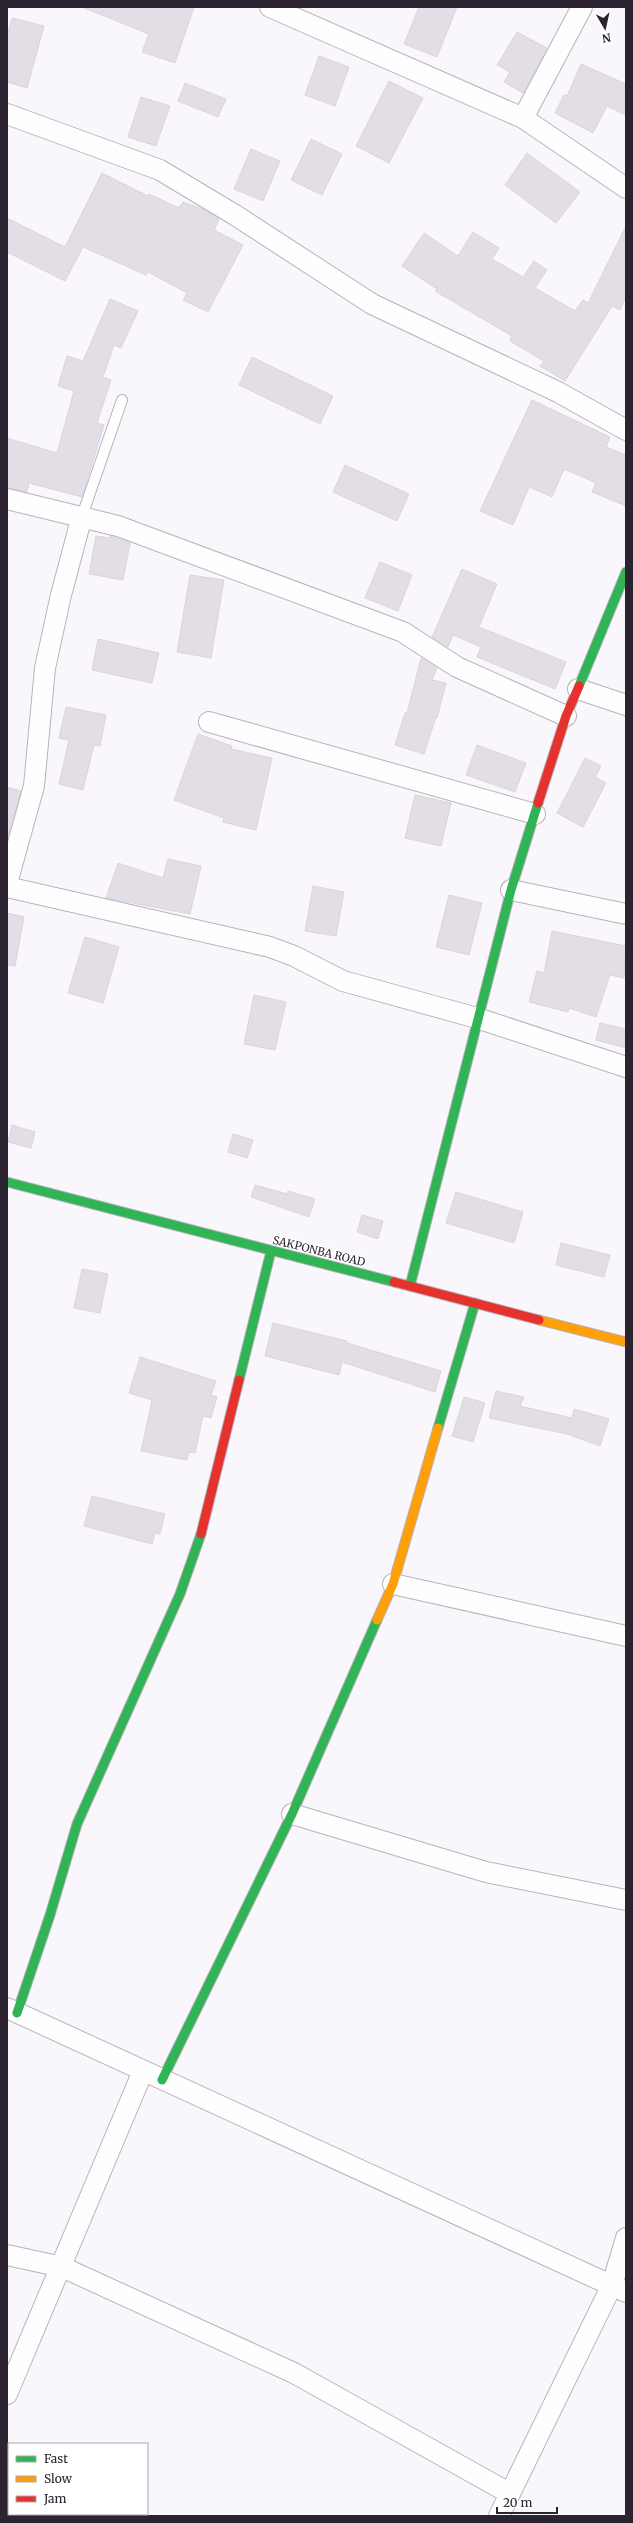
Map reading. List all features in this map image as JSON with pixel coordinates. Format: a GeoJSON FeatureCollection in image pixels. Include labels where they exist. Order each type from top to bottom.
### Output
{"type":"FeatureCollection","features":[{"type":"Feature","properties":{"kind":"street"},"geometry":{"type":"LineString","coordinates":[[270,7],[523,118],[626,188]]}},
{"type":"Feature","properties":{"kind":"street"},"geometry":{"type":"LineString","coordinates":[[523,118],[582,7]]}},
{"type":"Feature","properties":{"kind":"street"},"geometry":{"type":"LineString","coordinates":[[7,114],[160,170],[235,215],[372,304],[558,392],[626,430]]}},
{"type":"Feature","properties":{"kind":"street"},"geometry":{"type":"LineString","coordinates":[[7,499],[82,516],[118,526],[404,632],[457,667],[566,716]]}},
{"type":"Feature","properties":{"kind":"street"},"geometry":{"type":"LineString","coordinates":[[7,883],[34,786],[45,668],[60,595],[82,516]]}},
{"type":"Feature","properties":{"kind":"street"},"geometry":{"type":"LineString","coordinates":[[410,1286],[477,1018],[511,890],[566,716],[626,572]]}},
{"type":"Feature","properties":{"kind":"street"},"geometry":{"type":"LineString","coordinates":[[578,689],[626,705]]}},
{"type":"Feature","properties":{"kind":"street"},"geometry":{"type":"LineString","coordinates":[[209,722],[535,814]]}},
{"type":"Feature","properties":{"kind":"street"},"geometry":{"type":"LineString","coordinates":[[7,887],[270,948],[294,956],[343,981],[477,1018],[626,1067]]}},
{"type":"Feature","properties":{"kind":"street"},"geometry":{"type":"LineString","coordinates":[[511,890],[626,914]]}},
{"type":"Feature","properties":{"kind":"street","name":"SAKPONBA ROAD"},"geometry":{"type":"LineString","coordinates":[[7,1182],[626,1342]]}},
{"type":"Feature","properties":{"kind":"street"},"geometry":{"type":"LineString","coordinates":[[271,1251],[197,1551],[180,1594],[77,1824],[50,1915],[12,2010],[619,2289]]}},
{"type":"Feature","properties":{"kind":"street"},"geometry":{"type":"LineString","coordinates":[[162,2080],[292,1814],[393,1584],[474,1303]]}},
{"type":"Feature","properties":{"kind":"street"},"geometry":{"type":"LineString","coordinates":[[393,1584],[626,1636]]}},
{"type":"Feature","properties":{"kind":"street"},"geometry":{"type":"LineString","coordinates":[[292,1814],[486,1872],[626,1900]]}},
{"type":"Feature","properties":{"kind":"street"},"geometry":{"type":"LineString","coordinates":[[7,2394],[62,2267],[143,2071]]}},
{"type":"Feature","properties":{"kind":"street"},"geometry":{"type":"LineString","coordinates":[[498,2516],[619,2289],[626,2238]]}},
{"type":"Feature","properties":{"kind":"street"},"geometry":{"type":"LineString","coordinates":[[7,2255],[62,2267],[294,2373],[509,2493]]}},
{"type":"Feature","properties":{"kind":"lane"},"geometry":{"type":"LineString","coordinates":[[82,516],[122,400]]}},
{"type":"Feature","properties":{"kind":"building"},"geometry":{"type":"Polygon","coordinates":[[[82,7],[194,7],[175,63],[142,52],[149,34],[82,7]]]}},
{"type":"Feature","properties":{"kind":"building"},"geometry":{"type":"Polygon","coordinates":[[[419,7],[457,7],[437,57],[404,44],[419,7]]]}},
{"type":"Feature","properties":{"kind":"building"},"geometry":{"type":"Polygon","coordinates":[[[12,18],[44,26],[27,88],[7,82],[7,36],[12,18]]]}},
{"type":"Feature","properties":{"kind":"building"},"geometry":{"type":"Polygon","coordinates":[[[517,32],[547,48],[523,93],[504,82],[510,72],[497,65],[517,32]]]}},
{"type":"Feature","properties":{"kind":"building"},"geometry":{"type":"Polygon","coordinates":[[[319,56],[349,67],[335,106],[305,95],[319,56]]]}},
{"type":"Feature","properties":{"kind":"building"},"geometry":{"type":"Polygon","coordinates":[[[581,64],[626,84],[626,115],[607,106],[593,133],[555,113],[564,95],[567,96],[581,64]]]}},
{"type":"Feature","properties":{"kind":"building"},"geometry":{"type":"Polygon","coordinates":[[[389,81],[423,98],[389,163],[356,146],[389,81]]]}},
{"type":"Feature","properties":{"kind":"building"},"geometry":{"type":"Polygon","coordinates":[[[185,83],[226,99],[218,117],[178,101],[185,83]]]}},
{"type":"Feature","properties":{"kind":"building"},"geometry":{"type":"Polygon","coordinates":[[[141,97],[170,106],[156,146],[128,137],[141,97]]]}},
{"type":"Feature","properties":{"kind":"building"},"geometry":{"type":"Polygon","coordinates":[[[311,139],[342,154],[322,195],[291,180],[311,139]]]}},
{"type":"Feature","properties":{"kind":"building"},"geometry":{"type":"Polygon","coordinates":[[[251,149],[280,161],[263,201],[234,189],[251,149]]]}},
{"type":"Feature","properties":{"kind":"building"},"geometry":{"type":"Polygon","coordinates":[[[527,153],[580,192],[556,223],[505,185],[527,153]]]}},
{"type":"Feature","properties":{"kind":"building"},"geometry":{"type":"Polygon","coordinates":[[[102,173],[148,196],[149,194],[179,208],[183,202],[205,210],[219,219],[214,230],[243,245],[208,312],[183,300],[187,293],[148,272],[146,275],[83,247],[65,281],[7,252],[7,218],[65,247],[102,173]]]}},
{"type":"Feature","properties":{"kind":"building"},"geometry":{"type":"Polygon","coordinates":[[[626,226],[626,297],[620,310],[612,306],[565,381],[540,366],[544,361],[510,341],[512,336],[435,291],[437,289],[402,266],[424,233],[458,256],[473,232],[499,248],[492,259],[523,277],[534,261],[547,270],[535,288],[575,311],[583,300],[588,303],[626,226]]]}},
{"type":"Feature","properties":{"kind":"building"},"geometry":{"type":"Polygon","coordinates":[[[110,299],[138,311],[121,348],[114,345],[103,377],[111,380],[97,423],[104,425],[82,497],[29,483],[27,492],[7,488],[7,438],[57,453],[74,391],[58,386],[67,356],[83,361],[110,299]]]}},
{"type":"Feature","properties":{"kind":"building"},"geometry":{"type":"Polygon","coordinates":[[[252,357],[333,396],[320,424],[239,385],[252,357]]]}},
{"type":"Feature","properties":{"kind":"building"},"geometry":{"type":"Polygon","coordinates":[[[532,400],[610,437],[606,447],[626,455],[626,506],[592,492],[596,483],[564,469],[552,497],[529,487],[513,525],[480,511],[532,400]]]}},
{"type":"Feature","properties":{"kind":"building"},"geometry":{"type":"Polygon","coordinates":[[[345,465],[409,494],[397,521],[333,492],[345,465]]]}},
{"type":"Feature","properties":{"kind":"building"},"geometry":{"type":"Polygon","coordinates":[[[96,536],[110,538],[110,536],[130,543],[123,580],[89,574],[96,536]]]}},
{"type":"Feature","properties":{"kind":"building"},"geometry":{"type":"Polygon","coordinates":[[[380,562],[412,575],[398,611],[365,598],[380,562]]]}},
{"type":"Feature","properties":{"kind":"building"},"geometry":{"type":"Polygon","coordinates":[[[462,569],[497,584],[479,627],[566,662],[555,689],[477,657],[481,647],[453,635],[448,647],[432,637],[462,569]]]}},
{"type":"Feature","properties":{"kind":"building"},"geometry":{"type":"Polygon","coordinates":[[[190,575],[224,580],[211,658],[177,652],[190,575]]]}},
{"type":"Feature","properties":{"kind":"building"},"geometry":{"type":"Polygon","coordinates":[[[98,639],[159,653],[152,683],[92,670],[98,639]]]}},
{"type":"Feature","properties":{"kind":"building"},"geometry":{"type":"Polygon","coordinates":[[[421,658],[437,668],[432,680],[446,683],[437,718],[436,717],[424,754],[395,745],[405,713],[407,713],[421,658]]]}},
{"type":"Feature","properties":{"kind":"building"},"geometry":{"type":"Polygon","coordinates":[[[66,707],[106,715],[100,746],[94,745],[83,790],[59,784],[69,740],[59,738],[66,707]]]}},
{"type":"Feature","properties":{"kind":"building"},"geometry":{"type":"Polygon","coordinates":[[[198,734],[232,746],[231,749],[272,758],[256,830],[223,822],[224,818],[174,800],[198,734]]]}},
{"type":"Feature","properties":{"kind":"building"},"geometry":{"type":"Polygon","coordinates":[[[477,745],[526,763],[515,792],[466,775],[477,745]]]}},
{"type":"Feature","properties":{"kind":"building"},"geometry":{"type":"Polygon","coordinates":[[[585,758],[601,766],[595,777],[606,783],[583,827],[557,813],[585,758]]]}},
{"type":"Feature","properties":{"kind":"building"},"geometry":{"type":"Polygon","coordinates":[[[7,787],[21,791],[8,836],[7,835],[7,787]]]}},
{"type":"Feature","properties":{"kind":"building"},"geometry":{"type":"Polygon","coordinates":[[[415,795],[451,803],[441,846],[405,838],[415,795]]]}},
{"type":"Feature","properties":{"kind":"building"},"geometry":{"type":"Polygon","coordinates":[[[168,859],[201,866],[190,914],[106,898],[118,863],[163,878],[168,859]]]}},
{"type":"Feature","properties":{"kind":"building"},"geometry":{"type":"Polygon","coordinates":[[[313,886],[344,892],[336,936],[305,931],[313,886]]]}},
{"type":"Feature","properties":{"kind":"building"},"geometry":{"type":"Polygon","coordinates":[[[449,895],[482,903],[469,955],[436,947],[449,895]]]}},
{"type":"Feature","properties":{"kind":"building"},"geometry":{"type":"Polygon","coordinates":[[[7,913],[24,917],[15,966],[7,965],[7,913]]]}},
{"type":"Feature","properties":{"kind":"building"},"geometry":{"type":"Polygon","coordinates":[[[552,931],[626,946],[624,978],[610,975],[596,1017],[569,1008],[568,1012],[529,1002],[537,971],[544,973],[552,931]]]}},
{"type":"Feature","properties":{"kind":"building"},"geometry":{"type":"Polygon","coordinates":[[[85,937],[119,947],[103,1003],[68,993],[85,937]]]}},
{"type":"Feature","properties":{"kind":"building"},"geometry":{"type":"Polygon","coordinates":[[[254,995],[286,1002],[275,1050],[244,1044],[254,995]]]}},
{"type":"Feature","properties":{"kind":"building"},"geometry":{"type":"Polygon","coordinates":[[[600,1023],[626,1029],[626,1048],[596,1040],[600,1023]]]}},
{"type":"Feature","properties":{"kind":"building"},"geometry":{"type":"Polygon","coordinates":[[[12,1125],[35,1132],[31,1148],[8,1142],[12,1125]]]}},
{"type":"Feature","properties":{"kind":"building"},"geometry":{"type":"Polygon","coordinates":[[[233,1134],[253,1140],[247,1158],[228,1152],[233,1134]]]}},
{"type":"Feature","properties":{"kind":"building"},"geometry":{"type":"Polygon","coordinates":[[[255,1185],[287,1194],[288,1191],[315,1199],[309,1217],[251,1197],[255,1185]]]}},
{"type":"Feature","properties":{"kind":"building"},"geometry":{"type":"Polygon","coordinates":[[[456,1192],[523,1212],[514,1243],[446,1223],[456,1192]]]}},
{"type":"Feature","properties":{"kind":"building"},"geometry":{"type":"Polygon","coordinates":[[[362,1215],[383,1221],[378,1239],[357,1232],[362,1215]]]}},
{"type":"Feature","properties":{"kind":"building"},"geometry":{"type":"Polygon","coordinates":[[[561,1243],[610,1255],[604,1277],[556,1265],[561,1243]]]}},
{"type":"Feature","properties":{"kind":"building"},"geometry":{"type":"Polygon","coordinates":[[[82,1269],[108,1274],[100,1313],[74,1308],[82,1269]]]}},
{"type":"Feature","properties":{"kind":"building"},"geometry":{"type":"Polygon","coordinates":[[[273,1323],[347,1341],[347,1343],[441,1371],[435,1392],[342,1362],[339,1375],[265,1356],[273,1323]]]}},
{"type":"Feature","properties":{"kind":"building"},"geometry":{"type":"Polygon","coordinates":[[[140,1357],[216,1381],[211,1395],[217,1397],[211,1418],[203,1416],[195,1453],[189,1452],[187,1460],[141,1451],[152,1400],[129,1393],[140,1357]]]}},
{"type":"Feature","properties":{"kind":"building"},"geometry":{"type":"Polygon","coordinates":[[[496,1391],[524,1397],[520,1406],[572,1418],[574,1409],[609,1419],[600,1446],[567,1434],[489,1418],[496,1391]]]}},
{"type":"Feature","properties":{"kind":"building"},"geometry":{"type":"Polygon","coordinates":[[[464,1397],[485,1403],[473,1442],[452,1436],[464,1397]]]}},
{"type":"Feature","properties":{"kind":"building"},"geometry":{"type":"Polygon","coordinates":[[[92,1496],[165,1514],[160,1534],[155,1533],[152,1544],[84,1526],[92,1496]]]}},
{"type":"Feature","properties":{"kind":"traffic: fast"},"geometry":{"type":"LineString","coordinates":[[579,686],[626,572]]}},
{"type":"Feature","properties":{"kind":"traffic: fast"},"geometry":{"type":"LineString","coordinates":[[410,1286],[511,890],[538,803]]}},
{"type":"Feature","properties":{"kind":"traffic: fast"},"geometry":{"type":"LineString","coordinates":[[7,1182],[394,1282]]}},
{"type":"Feature","properties":{"kind":"traffic: fast"},"geometry":{"type":"LineString","coordinates":[[239,1380],[271,1251]]}},
{"type":"Feature","properties":{"kind":"traffic: fast"},"geometry":{"type":"LineString","coordinates":[[438,1428],[475,1303]]}},
{"type":"Feature","properties":{"kind":"traffic: fast"},"geometry":{"type":"LineString","coordinates":[[17,2013],[50,1915],[77,1824],[180,1594],[201,1534]]}},
{"type":"Feature","properties":{"kind":"traffic: fast"},"geometry":{"type":"LineString","coordinates":[[162,2080],[292,1814],[377,1620]]}},
{"type":"Feature","properties":{"kind":"traffic: slow"},"geometry":{"type":"LineString","coordinates":[[539,1320],[626,1342]]}},
{"type":"Feature","properties":{"kind":"traffic: slow"},"geometry":{"type":"LineString","coordinates":[[377,1620],[393,1584],[438,1428]]}},
{"type":"Feature","properties":{"kind":"traffic: jam"},"geometry":{"type":"LineString","coordinates":[[538,803],[566,716],[579,686]]}},
{"type":"Feature","properties":{"kind":"traffic: jam"},"geometry":{"type":"LineString","coordinates":[[394,1282],[539,1320]]}},
{"type":"Feature","properties":{"kind":"traffic: jam"},"geometry":{"type":"LineString","coordinates":[[201,1534],[239,1380]]}}]}
